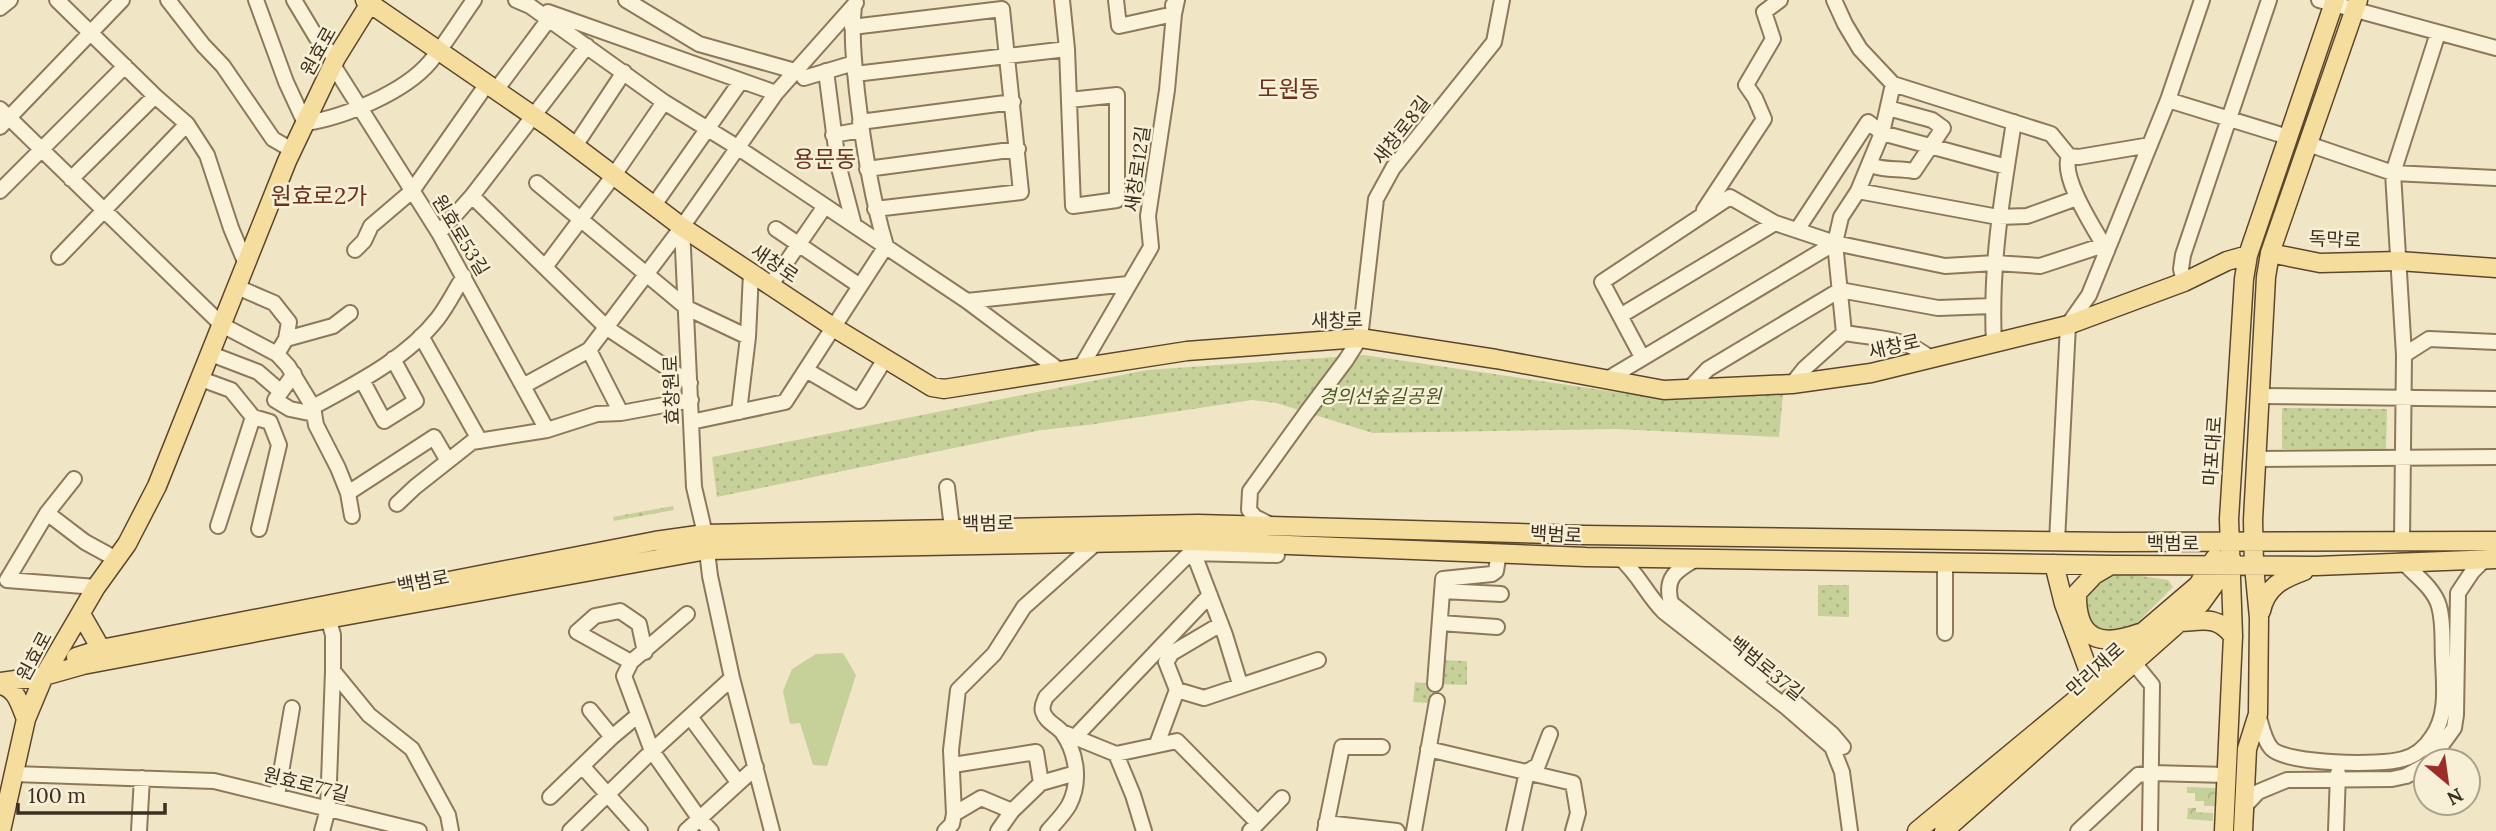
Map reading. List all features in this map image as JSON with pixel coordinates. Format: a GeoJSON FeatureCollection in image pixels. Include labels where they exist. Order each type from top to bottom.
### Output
{"type":"FeatureCollection","features":[{"type":"Feature","properties":{"kind":"main road","name":"원효로"},"geometry":{"type":"LineString","coordinates":[[1,831],[26,719],[44,676],[96,587],[127,544],[157,486],[292,150],[335,61],[369,1]]}},
{"type":"Feature","properties":{"kind":"main road","name":"새창로"},"geometry":{"type":"LineString","coordinates":[[369,1],[535,117],[682,227],[833,327],[932,387],[944,389],[1198,350],[1360,338],[1496,359],[1664,390],[1792,384],[1871,373],[2068,324],[2184,282],[2227,261],[2248,255]]}},
{"type":"Feature","properties":{"kind":"main road","name":"마포대로"},"geometry":{"type":"LineString","coordinates":[[2243,831],[2247,749],[2258,714],[2259,618],[2254,566],[2237,542],[2229,519],[2244,279],[2248,255],[2288,137],[2329,1]]}},
{"type":"Feature","properties":{"kind":"main road","name":"마포대로"},"geometry":{"type":"LineString","coordinates":[[2224,831],[2233,636],[2221,564],[2253,520],[2263,308],[2270,253],[2356,5]]}},
{"type":"Feature","properties":{"kind":"main road","name":"독막로"},"geometry":{"type":"LineString","coordinates":[[2270,253],[2320,263],[2399,261],[2496,268]]}},
{"type":"Feature","properties":{"kind":"main road"},"geometry":{"type":"LineString","coordinates":[[2183,542],[2214,530],[2229,519]]}},
{"type":"Feature","properties":{"kind":"main road"},"geometry":{"type":"LineString","coordinates":[[2253,520],[2276,537],[2290,542]]}},
{"type":"Feature","properties":{"kind":"main road"},"geometry":{"type":"LineString","coordinates":[[1189,547],[1191,529],[1198,524]]}},
{"type":"Feature","properties":{"kind":"main road","name":"백범로"},"geometry":{"type":"LineString","coordinates":[[786,540],[952,528],[1223,524],[1584,535],[2183,542],[2496,541]]}},
{"type":"Feature","properties":{"kind":"main road"},"geometry":{"type":"LineString","coordinates":[[1584,535],[1575,541],[1574,550],[1586,557]]}},
{"type":"Feature","properties":{"kind":"main road"},"geometry":{"type":"LineString","coordinates":[[1825,538],[1816,544],[1815,553],[1826,560]]}},
{"type":"Feature","properties":{"kind":"main road","name":"백범로"},"geometry":{"type":"LineString","coordinates":[[326,613],[361,598],[706,542],[786,540],[1097,542],[1189,547],[1499,552],[1586,557],[2111,565],[2316,566],[2491,559]]}},
{"type":"Feature","properties":{"kind":"main road","name":"백범로"},"geometry":{"type":"LineString","coordinates":[[0,684],[44,676],[109,652],[619,556]]}},
{"type":"Feature","properties":{"kind":"main road"},"geometry":{"type":"LineString","coordinates":[[2054,564],[2064,604],[2089,672],[2090,688]]}},
{"type":"Feature","properties":{"kind":"main road","name":"만리재로"},"geometry":{"type":"LineString","coordinates":[[1917,831],[2090,688],[2143,632],[2221,564]]}},
{"type":"Feature","properties":{"kind":"main road","name":"만리재로"},"geometry":{"type":"LineString","coordinates":[[1953,828],[2201,603],[2221,564]]}},
{"type":"Feature","properties":{"kind":"main road"},"geometry":{"type":"LineString","coordinates":[[2111,565],[2094,575],[2077,593],[2080,618],[2086,629],[2101,641],[2110,642],[2143,632]]}},
{"type":"Feature","properties":{"kind":"main road"},"geometry":{"type":"LineString","coordinates":[[2259,618],[2263,599],[2270,589],[2282,579],[2316,566]]}},
{"type":"Feature","properties":{"kind":"main road"},"geometry":{"type":"LineString","coordinates":[[81,614],[109,652]]}},
{"type":"Feature","properties":{"kind":"main road"},"geometry":{"type":"LineString","coordinates":[[2179,622],[2215,621],[2221,623],[2233,636]]}},
{"type":"Feature","properties":{"kind":"main road"},"geometry":{"type":"LineString","coordinates":[[0,684],[12,691],[26,719]]}},
{"type":"Feature","properties":{"kind":"street"},"geometry":{"type":"LineString","coordinates":[[0,8],[10,0]]}},
{"type":"Feature","properties":{"kind":"street"},"geometry":{"type":"LineString","coordinates":[[122,0],[3,118],[40,149],[222,325],[277,355],[294,374],[314,411],[316,425],[338,468],[348,493],[352,516]]}},
{"type":"Feature","properties":{"kind":"street"},"geometry":{"type":"LineString","coordinates":[[168,0],[223,66],[273,139],[292,150]]}},
{"type":"Feature","properties":{"kind":"street"},"geometry":{"type":"LineString","coordinates":[[257,0],[286,82],[305,123],[324,121],[400,86],[428,64],[474,0]]}},
{"type":"Feature","properties":{"kind":"street","name":"원효로53길"},"geometry":{"type":"LineString","coordinates":[[293,0],[335,61],[439,233],[547,430]]}},
{"type":"Feature","properties":{"kind":"street"},"geometry":{"type":"LineString","coordinates":[[626,0],[699,44],[799,75],[1067,49]]}},
{"type":"Feature","properties":{"kind":"street"},"geometry":{"type":"LineString","coordinates":[[1062,0],[1067,49],[1073,206],[1117,200],[1117,95],[1069,100]]}},
{"type":"Feature","properties":{"kind":"street"},"geometry":{"type":"LineString","coordinates":[[1116,0],[1119,26],[1174,4]]}},
{"type":"Feature","properties":{"kind":"street","name":"새창로8길"},"geometry":{"type":"LineString","coordinates":[[1360,338],[1367,298],[1376,199],[1393,168],[1494,42],[1502,0]]}},
{"type":"Feature","properties":{"kind":"street"},"geometry":{"type":"LineString","coordinates":[[1700,217],[1764,119],[1755,97],[1746,85],[1773,39],[1764,12],[1780,0]]}},
{"type":"Feature","properties":{"kind":"street"},"geometry":{"type":"LineString","coordinates":[[1834,0],[1844,24],[1860,49],[1893,84],[2051,134],[2069,156],[2078,157],[2150,145]]}},
{"type":"Feature","properties":{"kind":"street"},"geometry":{"type":"LineString","coordinates":[[2057,541],[2068,324],[2089,295],[2105,248],[2168,100],[2202,0]]}},
{"type":"Feature","properties":{"kind":"street"},"geometry":{"type":"LineString","coordinates":[[2184,282],[2181,269],[2183,256],[2269,0]]}},
{"type":"Feature","properties":{"kind":"street","name":"마포대로"},"geometry":{"type":"LineString","coordinates":[[2329,1],[2356,5],[2438,33],[2496,48]]}},
{"type":"Feature","properties":{"kind":"street"},"geometry":{"type":"LineString","coordinates":[[63,2],[89,34],[187,124],[207,155],[246,264]]}},
{"type":"Feature","properties":{"kind":"street"},"geometry":{"type":"LineString","coordinates":[[523,386],[589,350],[682,227],[776,93],[799,75],[857,2]]}},
{"type":"Feature","properties":{"kind":"street"},"geometry":{"type":"LineString","coordinates":[[691,422],[785,402],[886,247],[867,169],[854,68],[852,27],[857,2]]}},
{"type":"Feature","properties":{"kind":"street"},"geometry":{"type":"LineString","coordinates":[[523,3],[776,93]]}},
{"type":"Feature","properties":{"kind":"street"},"geometry":{"type":"LineString","coordinates":[[523,3],[664,102],[737,147],[967,301],[1059,370]]}},
{"type":"Feature","properties":{"kind":"street","name":"새창로12길"},"geometry":{"type":"LineString","coordinates":[[1081,367],[1151,247],[1148,216],[1167,90],[1174,4]]}},
{"type":"Feature","properties":{"kind":"street"},"geometry":{"type":"LineString","coordinates":[[852,27],[1002,9],[1021,192],[875,209]]}},
{"type":"Feature","properties":{"kind":"street"},"geometry":{"type":"LineString","coordinates":[[355,250],[364,241],[371,226],[412,191],[492,87],[549,19]]}},
{"type":"Feature","properties":{"kind":"street"},"geometry":{"type":"LineString","coordinates":[[2402,541],[2403,355],[2393,173],[2438,33]]}},
{"type":"Feature","properties":{"kind":"street"},"geometry":{"type":"LineString","coordinates":[[439,233],[535,117],[587,46]]}},
{"type":"Feature","properties":{"kind":"street"},"geometry":{"type":"LineString","coordinates":[[0,191],[125,65]]}},
{"type":"Feature","properties":{"kind":"street"},"geometry":{"type":"LineString","coordinates":[[826,71],[838,164],[854,225]]}},
{"type":"Feature","properties":{"kind":"street"},"geometry":{"type":"LineString","coordinates":[[575,146],[624,72]]}},
{"type":"Feature","properties":{"kind":"street"},"geometry":{"type":"LineString","coordinates":[[654,205],[741,81]]}},
{"type":"Feature","properties":{"kind":"street"},"geometry":{"type":"LineString","coordinates":[[1844,333],[1835,243],[1841,217],[1858,191],[1882,133],[1893,84]]}},
{"type":"Feature","properties":{"kind":"street"},"geometry":{"type":"LineString","coordinates":[[71,179],[155,96]]}},
{"type":"Feature","properties":{"kind":"street"},"geometry":{"type":"LineString","coordinates":[[2168,100],[2288,137]]}},
{"type":"Feature","properties":{"kind":"street"},"geometry":{"type":"LineString","coordinates":[[545,267],[614,175],[664,102]]}},
{"type":"Feature","properties":{"kind":"street"},"geometry":{"type":"LineString","coordinates":[[833,135],[861,126],[1013,102]]}},
{"type":"Feature","properties":{"kind":"street"},"geometry":{"type":"LineString","coordinates":[[1870,165],[1886,171],[1898,168],[1914,171],[1943,128],[1931,120],[1888,108]]}},
{"type":"Feature","properties":{"kind":"street"},"geometry":{"type":"LineString","coordinates":[[1797,230],[1868,121],[1882,133],[2007,167]]}},
{"type":"Feature","properties":{"kind":"street"},"geometry":{"type":"LineString","coordinates":[[1994,343],[1992,306],[1998,217],[2014,122]]}},
{"type":"Feature","properties":{"kind":"street"},"geometry":{"type":"LineString","coordinates":[[59,257],[187,124]]}},
{"type":"Feature","properties":{"kind":"street"},"geometry":{"type":"LineString","coordinates":[[2308,144],[2393,173],[2496,178]]}},
{"type":"Feature","properties":{"kind":"street"},"geometry":{"type":"LineString","coordinates":[[867,169],[1017,149]]}},
{"type":"Feature","properties":{"kind":"street"},"geometry":{"type":"LineString","coordinates":[[2069,156],[2066,163],[2077,198],[2105,248]]}},
{"type":"Feature","properties":{"kind":"street"},"geometry":{"type":"LineString","coordinates":[[537,183],[687,307],[748,337]]}},
{"type":"Feature","properties":{"kind":"street"},"geometry":{"type":"LineString","coordinates":[[1858,191],[1998,217],[2027,216],[2077,198]]}},
{"type":"Feature","properties":{"kind":"street"},"geometry":{"type":"LineString","coordinates":[[472,196],[607,328],[690,383]]}},
{"type":"Feature","properties":{"kind":"street"},"geometry":{"type":"LineString","coordinates":[[1642,358],[1602,282],[1730,197],[1775,223],[1835,243],[1945,266],[1995,263],[2040,266],[2105,248]]}},
{"type":"Feature","properties":{"kind":"street"},"geometry":{"type":"LineString","coordinates":[[770,286],[825,206]]}},
{"type":"Feature","properties":{"kind":"street"},"geometry":{"type":"LineString","coordinates":[[1620,316],[1775,223]]}},
{"type":"Feature","properties":{"kind":"street","name":"효창원로"},"geometry":{"type":"LineString","coordinates":[[682,227],[694,487],[706,542],[709,576],[732,678],[772,831]]}},
{"type":"Feature","properties":{"kind":"street"},"geometry":{"type":"LineString","coordinates":[[776,229],[860,286]]}},
{"type":"Feature","properties":{"kind":"street"},"geometry":{"type":"LineString","coordinates":[[1606,380],[1835,243]]}},
{"type":"Feature","properties":{"kind":"street"},"geometry":{"type":"LineString","coordinates":[[739,412],[748,337],[751,273]]}},
{"type":"Feature","properties":{"kind":"street"},"geometry":{"type":"LineString","coordinates":[[294,374],[275,400],[290,409],[314,411],[393,359],[421,336],[437,319],[464,276]]}},
{"type":"Feature","properties":{"kind":"street"},"geometry":{"type":"LineString","coordinates":[[967,301],[1128,284]]}},
{"type":"Feature","properties":{"kind":"street"},"geometry":{"type":"LineString","coordinates":[[237,287],[274,303],[289,322],[286,339],[277,355]]}},
{"type":"Feature","properties":{"kind":"street"},"geometry":{"type":"LineString","coordinates":[[1689,389],[1708,369],[1840,290],[1938,308],[1992,306]]}},
{"type":"Feature","properties":{"kind":"street"},"geometry":{"type":"LineString","coordinates":[[286,339],[333,326],[350,313]]}},
{"type":"Feature","properties":{"kind":"street"},"geometry":{"type":"LineString","coordinates":[[1844,333],[1909,344],[1931,359]]}},
{"type":"Feature","properties":{"kind":"street"},"geometry":{"type":"LineString","coordinates":[[1792,384],[1804,369],[1844,333]]}},
{"type":"Feature","properties":{"kind":"street"},"geometry":{"type":"LineString","coordinates":[[421,336],[480,441]]}},
{"type":"Feature","properties":{"kind":"street"},"geometry":{"type":"LineString","coordinates":[[1273,526],[1255,517],[1249,510],[1250,491],[1360,338]]}},
{"type":"Feature","properties":{"kind":"street"},"geometry":{"type":"LineString","coordinates":[[2403,355],[2429,339],[2496,342]]}},
{"type":"Feature","properties":{"kind":"street"},"geometry":{"type":"LineString","coordinates":[[589,350],[621,413]]}},
{"type":"Feature","properties":{"kind":"street"},"geometry":{"type":"LineString","coordinates":[[211,354],[258,372],[281,391]]}},
{"type":"Feature","properties":{"kind":"street"},"geometry":{"type":"LineString","coordinates":[[362,380],[384,421],[416,401],[393,359]]}},
{"type":"Feature","properties":{"kind":"street"},"geometry":{"type":"LineString","coordinates":[[806,370],[859,401],[885,359]]}},
{"type":"Feature","properties":{"kind":"street"},"geometry":{"type":"LineString","coordinates":[[201,379],[231,390],[253,417],[270,422],[279,445],[259,529]]}},
{"type":"Feature","properties":{"kind":"street"},"geometry":{"type":"LineString","coordinates":[[2259,396],[2496,399]]}},
{"type":"Feature","properties":{"kind":"street"},"geometry":{"type":"LineString","coordinates":[[397,504],[472,442],[547,430],[597,414],[621,413],[691,400]]}},
{"type":"Feature","properties":{"kind":"street"},"geometry":{"type":"LineString","coordinates":[[218,526],[253,417]]}},
{"type":"Feature","properties":{"kind":"street"},"geometry":{"type":"LineString","coordinates":[[348,493],[434,437],[448,461]]}},
{"type":"Feature","properties":{"kind":"street"},"geometry":{"type":"LineString","coordinates":[[2256,459],[2496,457]]}},
{"type":"Feature","properties":{"kind":"street"},"geometry":{"type":"LineString","coordinates":[[74,480],[47,513],[7,580],[96,587]]}},
{"type":"Feature","properties":{"kind":"street","name":"백범로"},"geometry":{"type":"LineString","coordinates":[[947,487],[952,528]]}},
{"type":"Feature","properties":{"kind":"street","name":"백범로"},"geometry":{"type":"LineString","coordinates":[[1223,524],[1237,520],[1249,510]]}},
{"type":"Feature","properties":{"kind":"street"},"geometry":{"type":"LineString","coordinates":[[47,513],[85,542],[116,559]]}},
{"type":"Feature","properties":{"kind":"street"},"geometry":{"type":"LineString","coordinates":[[945,831],[952,824],[954,814],[951,750],[958,691],[994,654],[1024,607],[1097,542]]}},
{"type":"Feature","properties":{"kind":"street"},"geometry":{"type":"LineString","coordinates":[[1189,547],[1277,555]]}},
{"type":"Feature","properties":{"kind":"street"},"geometry":{"type":"LineString","coordinates":[[1189,547],[1221,624],[1240,684]]}},
{"type":"Feature","properties":{"kind":"street"},"geometry":{"type":"LineString","coordinates":[[1189,547],[1046,696],[1043,712],[1048,720],[1068,734],[1115,754],[1177,741],[1253,827],[1282,798]]}},
{"type":"Feature","properties":{"kind":"street"},"geometry":{"type":"LineString","coordinates":[[1435,684],[1443,579],[1492,574],[1496,571],[1499,552]]}},
{"type":"Feature","properties":{"kind":"street","name":"백범로37길"},"geometry":{"type":"LineString","coordinates":[[1619,557],[1634,569],[1654,602],[1664,612],[1786,707],[1832,747],[1842,772],[1850,831]]}},
{"type":"Feature","properties":{"kind":"street","name":"백범로37길"},"geometry":{"type":"LineString","coordinates":[[1696,559],[1679,568],[1671,580],[1668,592],[1671,603],[1839,741],[1848,758],[1859,831]]}},
{"type":"Feature","properties":{"kind":"street","name":"백범로"},"geometry":{"type":"LineString","coordinates":[[2440,747],[2454,728],[2456,715],[2458,593],[2472,572],[2491,559]]}},
{"type":"Feature","properties":{"kind":"street"},"geometry":{"type":"LineString","coordinates":[[2258,714],[2269,746],[2279,755],[2302,760],[2401,760],[2423,748],[2438,727],[2444,699],[2439,605],[2429,589],[2402,561]]}},
{"type":"Feature","properties":{"kind":"street"},"geometry":{"type":"LineString","coordinates":[[1945,562],[1945,634]]}},
{"type":"Feature","properties":{"kind":"street"},"geometry":{"type":"LineString","coordinates":[[1442,591],[1501,594]]}},
{"type":"Feature","properties":{"kind":"street"},"geometry":{"type":"LineString","coordinates":[[1068,734],[1210,595]]}},
{"type":"Feature","properties":{"kind":"street"},"geometry":{"type":"LineString","coordinates":[[631,662],[577,632],[595,616],[620,611],[639,624],[645,652]]}},
{"type":"Feature","properties":{"kind":"street"},"geometry":{"type":"LineString","coordinates":[[322,831],[328,809],[333,671],[326,613]]}},
{"type":"Feature","properties":{"kind":"street"},"geometry":{"type":"LineString","coordinates":[[687,614],[631,662],[624,676],[652,751],[711,831]]}},
{"type":"Feature","properties":{"kind":"street"},"geometry":{"type":"LineString","coordinates":[[1440,623],[1497,627]]}},
{"type":"Feature","properties":{"kind":"street"},"geometry":{"type":"LineString","coordinates":[[1157,744],[1177,690],[1166,662],[1172,653],[1221,624]]}},
{"type":"Feature","properties":{"kind":"street"},"geometry":{"type":"LineString","coordinates":[[1177,690],[1204,698],[1318,660]]}},
{"type":"Feature","properties":{"kind":"street"},"geometry":{"type":"LineString","coordinates":[[2134,663],[2152,685],[2150,831]]}},
{"type":"Feature","properties":{"kind":"street"},"geometry":{"type":"LineString","coordinates":[[333,671],[369,715],[412,749],[447,815],[452,831]]}},
{"type":"Feature","properties":{"kind":"street"},"geometry":{"type":"LineString","coordinates":[[570,831],[732,678]]}},
{"type":"Feature","properties":{"kind":"street"},"geometry":{"type":"LineString","coordinates":[[1414,831],[1437,701]]}},
{"type":"Feature","properties":{"kind":"street"},"geometry":{"type":"LineString","coordinates":[[277,796],[292,708]]}},
{"type":"Feature","properties":{"kind":"street"},"geometry":{"type":"LineString","coordinates":[[590,710],[612,737]]}},
{"type":"Feature","properties":{"kind":"street"},"geometry":{"type":"LineString","coordinates":[[550,797],[637,716]]}},
{"type":"Feature","properties":{"kind":"street"},"geometry":{"type":"LineString","coordinates":[[691,718],[738,782]]}},
{"type":"Feature","properties":{"kind":"street"},"geometry":{"type":"LineString","coordinates":[[1048,831],[1069,805],[1076,773],[1077,760],[1068,734]]}},
{"type":"Feature","properties":{"kind":"street"},"geometry":{"type":"LineString","coordinates":[[1514,831],[1527,772],[1538,765],[1550,734]]}},
{"type":"Feature","properties":{"kind":"street"},"geometry":{"type":"LineString","coordinates":[[1382,747],[1342,747],[1326,827],[1397,831]]}},
{"type":"Feature","properties":{"kind":"street"},"geometry":{"type":"LineString","coordinates":[[1429,749],[1573,783],[1578,813],[1573,831]]}},
{"type":"Feature","properties":{"kind":"street"},"geometry":{"type":"LineString","coordinates":[[953,765],[1036,752],[1041,783]]}},
{"type":"Feature","properties":{"kind":"street"},"geometry":{"type":"LineString","coordinates":[[1115,754],[1133,795],[1144,831]]}},
{"type":"Feature","properties":{"kind":"street"},"geometry":{"type":"LineString","coordinates":[[2336,831],[2338,762]]}},
{"type":"Feature","properties":{"kind":"street"},"geometry":{"type":"LineString","coordinates":[[583,767],[640,831]]}},
{"type":"Feature","properties":{"kind":"street"},"geometry":{"type":"LineString","coordinates":[[686,831],[756,767]]}},
{"type":"Feature","properties":{"kind":"street"},"geometry":{"type":"LineString","coordinates":[[998,831],[1012,811],[1041,783],[1076,773]]}},
{"type":"Feature","properties":{"kind":"street"},"geometry":{"type":"LineString","coordinates":[[2243,808],[2258,792],[2287,780],[2392,779],[2412,773]]}},
{"type":"Feature","properties":{"kind":"street","name":"원효로77길"},"geometry":{"type":"LineString","coordinates":[[14,774],[214,780],[328,809],[372,826],[419,831]]}},
{"type":"Feature","properties":{"kind":"street"},"geometry":{"type":"LineString","coordinates":[[2078,831],[2138,775],[2225,775]]}},
{"type":"Feature","properties":{"kind":"street"},"geometry":{"type":"LineString","coordinates":[[139,831],[142,778]]}},
{"type":"Feature","properties":{"kind":"street"},"geometry":{"type":"LineString","coordinates":[[954,814],[981,799],[1012,811]]}},
{"type":"Feature","properties":{"kind":"green space","name":"경의선숲길공원"},"geometry":{"type":"Polygon","coordinates":[[[1364,355],[1663,399],[1783,394],[1779,437],[1616,429],[1373,433],[1276,403],[1252,400],[1041,430],[717,497],[712,457],[1147,370],[1364,355]]]}},
{"type":"Feature","properties":{"kind":"green space"},"geometry":{"type":"Polygon","coordinates":[[[2282,408],[2387,409],[2386,451],[2282,449],[2282,408]]]}},
{"type":"Feature","properties":{"kind":"green space"},"geometry":{"type":"Polygon","coordinates":[[[673,506],[674,510],[614,521],[613,517],[673,506]]]}},
{"type":"Feature","properties":{"kind":"green space"},"geometry":{"type":"Polygon","coordinates":[[[2121,573],[2168,580],[2173,587],[2136,624],[2115,637],[2088,627],[2084,594],[2105,576],[2121,573]]]}},
{"type":"Feature","properties":{"kind":"green space"},"geometry":{"type":"Polygon","coordinates":[[[1818,585],[1849,585],[1849,617],[1818,616],[1818,585]]]}},
{"type":"Feature","properties":{"kind":"green space"},"geometry":{"type":"Polygon","coordinates":[[[843,653],[856,675],[827,766],[813,765],[800,723],[790,724],[783,691],[792,669],[816,654],[843,653]]]}},
{"type":"Feature","properties":{"kind":"green space"},"geometry":{"type":"Polygon","coordinates":[[[1439,660],[1467,661],[1467,685],[1437,684],[1439,660]]]}},
{"type":"Feature","properties":{"kind":"green space"},"geometry":{"type":"Polygon","coordinates":[[[1415,682],[1432,684],[1430,703],[1413,702],[1415,682]]]}},
{"type":"Feature","properties":{"kind":"green space"},"geometry":{"type":"Polygon","coordinates":[[[2187,787],[2216,788],[2215,806],[2204,806],[2204,801],[2195,801],[2195,793],[2187,793],[2187,787]]]}},
{"type":"Feature","properties":{"kind":"green space"},"geometry":{"type":"Polygon","coordinates":[[[2188,808],[2196,808],[2196,812],[2213,813],[2213,821],[2187,819],[2188,808]]]}},
{"type":"Feature","properties":{"kind":"district","name":"도원동"},"geometry":{"type":"Point","coordinates":[1289,89]}},
{"type":"Feature","properties":{"kind":"district","name":"용문동"},"geometry":{"type":"Point","coordinates":[825,159]}},
{"type":"Feature","properties":{"kind":"district","name":"원효로2가"},"geometry":{"type":"Point","coordinates":[319,196]}}]}
